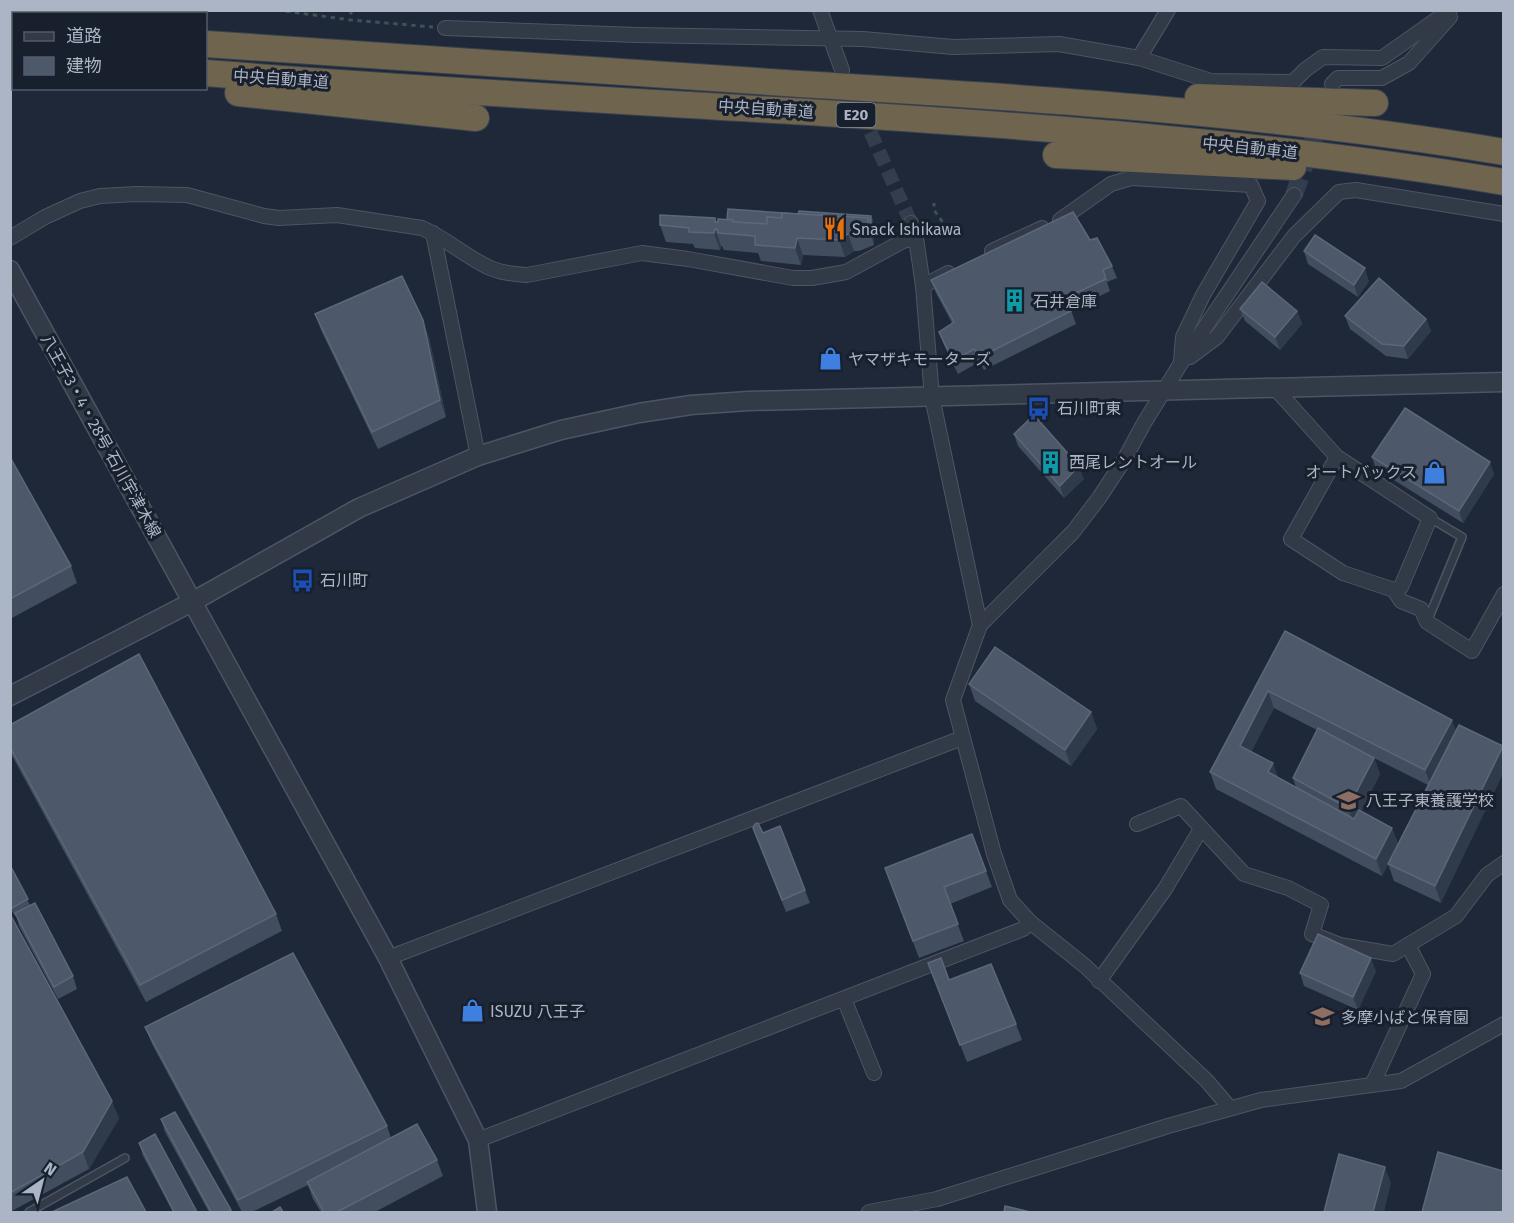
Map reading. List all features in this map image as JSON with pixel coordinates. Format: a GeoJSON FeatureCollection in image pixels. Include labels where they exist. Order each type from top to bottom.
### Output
{"type":"FeatureCollection","features":[{"type":"Feature","properties":{"kind":"highway","name":"中央自動車道"},"geometry":{"type":"LineString","coordinates":[[207,44],[1171,110],[1328,127],[1503,152]]}},
{"type":"Feature","properties":{"kind":"highway","name":"中央自動車道"},"geometry":{"type":"LineString","coordinates":[[207,73],[998,124],[1227,144],[1431,170],[1503,182]]}},
{"type":"Feature","properties":{"kind":"highway"},"geometry":{"type":"LineString","coordinates":[[207,88],[477,118]]}},
{"type":"Feature","properties":{"kind":"highway"},"geometry":{"type":"LineString","coordinates":[[958,94],[1375,103]]}},
{"type":"Feature","properties":{"kind":"highway"},"geometry":{"type":"LineString","coordinates":[[1056,154],[1270,167],[1431,170]]}},
{"type":"Feature","properties":{"kind":"street"},"geometry":{"type":"LineString","coordinates":[[820,10],[842,70]]}},
{"type":"Feature","properties":{"kind":"street"},"geometry":{"type":"LineString","coordinates":[[1139,58],[1168,10]]}},
{"type":"Feature","properties":{"kind":"street"},"geometry":{"type":"LineString","coordinates":[[445,28],[637,35],[863,39],[953,47],[1059,44],[1139,58],[1211,81],[1293,82],[1323,57],[1382,58],[1450,10]]}},
{"type":"Feature","properties":{"kind":"street"},"geometry":{"type":"LineString","coordinates":[[1332,84],[1338,78],[1382,78],[1410,63],[1455,10]]}},
{"type":"Feature","properties":{"kind":"street"},"geometry":{"type":"LineString","coordinates":[[981,257],[1066,217],[1111,184],[1131,178],[1251,185],[1258,201],[1203,295],[1183,337],[1181,363]]}},
{"type":"Feature","properties":{"kind":"street"},"geometry":{"type":"LineString","coordinates":[[1181,363],[1216,338],[1294,236],[1339,192],[1356,190],[1503,214]]}},
{"type":"Feature","properties":{"kind":"street"},"geometry":{"type":"LineString","coordinates":[[10,238],[45,217],[80,201],[100,196],[137,194],[187,195],[205,198],[264,216],[337,215],[422,228],[487,267],[508,274],[527,275],[642,253],[793,278],[812,278],[846,272],[903,241],[916,238]]}},
{"type":"Feature","properties":{"kind":"street"},"geometry":{"type":"LineString","coordinates":[[1230,1108],[1207,1081],[1085,966],[1030,922],[1010,900],[994,854],[953,700],[980,625],[1073,532],[1093,507],[1124,460],[1181,363],[1294,195]]}},
{"type":"Feature","properties":{"kind":"street"},"geometry":{"type":"LineString","coordinates":[[911,223],[916,238],[923,286],[932,397],[980,625]]}},
{"type":"Feature","properties":{"kind":"street"},"geometry":{"type":"LineString","coordinates":[[433,233],[478,456]]}},
{"type":"Feature","properties":{"kind":"street"},"geometry":{"type":"LineString","coordinates":[[923,286],[962,266]]}},
{"type":"Feature","properties":{"kind":"street","name":"八王子3・4・28号 石川宇津木線"},"geometry":{"type":"LineString","coordinates":[[10,270],[388,958],[478,1140],[487,1212]]}},
{"type":"Feature","properties":{"kind":"street"},"geometry":{"type":"LineString","coordinates":[[10,696],[192,603],[359,508],[478,456],[561,430],[639,413],[691,405],[806,399],[1503,382]]}},
{"type":"Feature","properties":{"kind":"street"},"geometry":{"type":"LineString","coordinates":[[1274,387],[1337,457],[1430,518],[1401,588],[1394,590],[1343,573],[1291,539],[1337,457]]}},
{"type":"Feature","properties":{"kind":"street"},"geometry":{"type":"LineString","coordinates":[[1394,590],[1401,601],[1420,609],[1427,622],[1472,651],[1503,594]]}},
{"type":"Feature","properties":{"kind":"street"},"geometry":{"type":"LineString","coordinates":[[388,958],[962,738]]}},
{"type":"Feature","properties":{"kind":"street"},"geometry":{"type":"LineString","coordinates":[[1137,825],[1181,806],[1244,874],[1288,888],[1321,905],[1312,934],[1340,945],[1393,954],[1456,916],[1486,875],[1503,863]]}},
{"type":"Feature","properties":{"kind":"street"},"geometry":{"type":"LineString","coordinates":[[1099,981],[1165,889],[1201,829]]}},
{"type":"Feature","properties":{"kind":"street"},"geometry":{"type":"LineString","coordinates":[[478,1140],[1023,929],[1030,922]]}},
{"type":"Feature","properties":{"kind":"street"},"geometry":{"type":"LineString","coordinates":[[1373,1083],[1423,974],[1408,945]]}},
{"type":"Feature","properties":{"kind":"street"},"geometry":{"type":"LineString","coordinates":[[844,999],[874,1073]]}},
{"type":"Feature","properties":{"kind":"street"},"geometry":{"type":"LineString","coordinates":[[869,1212],[935,1206],[1260,1100],[1401,1081],[1503,1023]]}},
{"type":"Feature","properties":{"kind":"lane"},"geometry":{"type":"LineString","coordinates":[[1427,622],[1462,537],[1430,518]]}},
{"type":"Feature","properties":{"kind":"lane"},"geometry":{"type":"LineString","coordinates":[[29,1212],[125,1158]]}},
{"type":"Feature","properties":{"kind":"path"},"geometry":{"type":"LineString","coordinates":[[277,10],[351,20],[445,28]]}},
{"type":"Feature","properties":{"kind":"path"},"geometry":{"type":"LineString","coordinates":[[351,10],[351,20]]}},
{"type":"Feature","properties":{"kind":"path"},"geometry":{"type":"LineString","coordinates":[[916,238],[951,234],[934,210],[934,203]]}},
{"type":"Feature","properties":{"kind":"building"},"geometry":{"type":"Polygon","coordinates":[[[728,209],[782,213],[782,218],[767,217],[767,224],[734,222],[727,219],[728,209]]]}},
{"type":"Feature","properties":{"kind":"building"},"geometry":{"type":"Polygon","coordinates":[[[799,211],[871,216],[871,224],[868,218],[798,214],[799,211]]]}},
{"type":"Feature","properties":{"kind":"building","name":"石井倉庫"},"geometry":{"type":"Polygon","coordinates":[[[1073,212],[1090,240],[1097,238],[1112,266],[1103,270],[1106,279],[1065,298],[1071,311],[980,357],[974,349],[953,361],[939,332],[954,322],[931,280],[1073,212]]]}},
{"type":"Feature","properties":{"kind":"building"},"geometry":{"type":"Polygon","coordinates":[[[782,213],[868,218],[868,228],[848,234],[839,240],[797,238],[795,248],[755,245],[755,236],[718,233],[715,229],[714,233],[689,232],[689,228],[660,225],[660,215],[715,218],[715,222],[718,222],[718,219],[767,224],[767,217],[782,218],[782,213]]]}},
{"type":"Feature","properties":{"kind":"building"},"geometry":{"type":"Polygon","coordinates":[[[1315,235],[1365,268],[1354,285],[1304,251],[1315,235]]]}},
{"type":"Feature","properties":{"kind":"building"},"geometry":{"type":"Polygon","coordinates":[[[402,276],[423,320],[440,400],[372,432],[315,314],[402,276]]]}},
{"type":"Feature","properties":{"kind":"building"},"geometry":{"type":"Polygon","coordinates":[[[1379,278],[1426,319],[1404,346],[1382,344],[1345,316],[1379,278]]]}},
{"type":"Feature","properties":{"kind":"building"},"geometry":{"type":"Polygon","coordinates":[[[1262,282],[1297,311],[1275,337],[1240,309],[1262,282]]]}},
{"type":"Feature","properties":{"kind":"building","name":"オートバックス"},"geometry":{"type":"Polygon","coordinates":[[[1405,408],[1490,462],[1459,511],[1372,457],[1405,408]]]}},
{"type":"Feature","properties":{"kind":"building","name":"西尾レントオール"},"geometry":{"type":"Polygon","coordinates":[[[1034,415],[1079,466],[1060,486],[1014,434],[1034,415]]]}},
{"type":"Feature","properties":{"kind":"building"},"geometry":{"type":"Polygon","coordinates":[[[10,457],[71,566],[10,599],[10,457]]]}},
{"type":"Feature","properties":{"kind":"building"},"geometry":{"type":"Polygon","coordinates":[[[1285,631],[1452,720],[1425,770],[1268,691],[1240,746],[1273,763],[1268,772],[1354,819],[1359,810],[1392,828],[1376,859],[1210,772],[1285,631]]]}},
{"type":"Feature","properties":{"kind":"building"},"geometry":{"type":"Polygon","coordinates":[[[995,647],[1091,712],[1065,750],[969,684],[995,647]]]}},
{"type":"Feature","properties":{"kind":"building"},"geometry":{"type":"Polygon","coordinates":[[[139,654],[276,914],[140,985],[10,747],[10,725],[139,654]]]}},
{"type":"Feature","properties":{"kind":"building"},"geometry":{"type":"Polygon","coordinates":[[[1459,725],[1503,746],[1435,886],[1388,864],[1459,725]]]}},
{"type":"Feature","properties":{"kind":"building"},"geometry":{"type":"Polygon","coordinates":[[[1318,728],[1374,758],[1348,808],[1293,778],[1318,728]]]}},
{"type":"Feature","properties":{"kind":"building"},"geometry":{"type":"Polygon","coordinates":[[[758,823],[763,833],[780,826],[805,890],[782,900],[753,828],[758,823]]]}},
{"type":"Feature","properties":{"kind":"building"},"geometry":{"type":"Polygon","coordinates":[[[972,834],[986,871],[944,887],[958,924],[913,941],[885,868],[972,834]]]}},
{"type":"Feature","properties":{"kind":"building"},"geometry":{"type":"Polygon","coordinates":[[[10,865],[28,899],[12,908],[10,905],[10,865]]]}},
{"type":"Feature","properties":{"kind":"building"},"geometry":{"type":"Polygon","coordinates":[[[35,903],[73,976],[54,987],[15,913],[35,903]]]}},
{"type":"Feature","properties":{"kind":"building"},"geometry":{"type":"Polygon","coordinates":[[[10,914],[112,1101],[83,1152],[10,1193],[10,914]]]}},
{"type":"Feature","properties":{"kind":"building"},"geometry":{"type":"Polygon","coordinates":[[[1318,934],[1371,958],[1353,997],[1300,973],[1318,934]]]}},
{"type":"Feature","properties":{"kind":"building"},"geometry":{"type":"Polygon","coordinates":[[[293,953],[387,1126],[238,1200],[145,1027],[293,953]]]}},
{"type":"Feature","properties":{"kind":"building"},"geometry":{"type":"Polygon","coordinates":[[[941,958],[949,980],[991,964],[1016,1024],[960,1045],[928,963],[941,958]]]}},
{"type":"Feature","properties":{"kind":"building"},"geometry":{"type":"Polygon","coordinates":[[[175,1112],[231,1210],[211,1212],[161,1119],[175,1112]]]}},
{"type":"Feature","properties":{"kind":"building"},"geometry":{"type":"Polygon","coordinates":[[[417,1124],[437,1160],[337,1212],[324,1212],[307,1182],[417,1124]]]}},
{"type":"Feature","properties":{"kind":"building"},"geometry":{"type":"Polygon","coordinates":[[[155,1134],[197,1212],[174,1212],[139,1143],[155,1134]]]}},
{"type":"Feature","properties":{"kind":"building"},"geometry":{"type":"Polygon","coordinates":[[[1438,1152],[1503,1171],[1502,1212],[1422,1212],[1438,1152]]]}},
{"type":"Feature","properties":{"kind":"building"},"geometry":{"type":"Polygon","coordinates":[[[1339,1154],[1385,1167],[1373,1212],[1324,1212],[1339,1154]]]}},
{"type":"Feature","properties":{"kind":"building"},"geometry":{"type":"Polygon","coordinates":[[[127,1177],[146,1212],[52,1212],[127,1177]]]}},
{"type":"Feature","properties":{"kind":"building"},"geometry":{"type":"Polygon","coordinates":[[[1005,1206],[1030,1212],[1004,1212],[1005,1206]]]}},
{"type":"Feature","properties":{"kind":"building"},"geometry":{"type":"Polygon","coordinates":[[[280,1207],[283,1212],[272,1212],[280,1207]]]}},
{"type":"Feature","properties":{"kind":"tunnel"},"geometry":{"type":"LineString","coordinates":[[862,113],[911,223]]}},
{"type":"Feature","properties":{"kind":"tunnel"},"geometry":{"type":"LineString","coordinates":[[1294,195],[1322,114]]}},
{"type":"Feature","properties":{"kind":"place","name":"Snack Ishikawa"},"geometry":{"type":"Point","coordinates":[834,229]}},
{"type":"Feature","properties":{"kind":"place","name":"石井倉庫"},"geometry":{"type":"Point","coordinates":[1015,301]}},
{"type":"Feature","properties":{"kind":"place","name":"ヤマザキモーターズ"},"geometry":{"type":"Point","coordinates":[830,359]}},
{"type":"Feature","properties":{"kind":"place","name":"石川町東"},"geometry":{"type":"Point","coordinates":[1039,408]}},
{"type":"Feature","properties":{"kind":"place","name":"西尾レントオール"},"geometry":{"type":"Point","coordinates":[1051,462]}},
{"type":"Feature","properties":{"kind":"place","name":"オートバックス"},"geometry":{"type":"Point","coordinates":[1435,472]}},
{"type":"Feature","properties":{"kind":"place","name":"石川町"},"geometry":{"type":"Point","coordinates":[302,580]}},
{"type":"Feature","properties":{"kind":"place","name":"八王子東養護学校"},"geometry":{"type":"Point","coordinates":[1348,800]}},
{"type":"Feature","properties":{"kind":"place","name":"ISUZU 八王子"},"geometry":{"type":"Point","coordinates":[472,1011]}},
{"type":"Feature","properties":{"kind":"place","name":"多摩小ばと保育園"},"geometry":{"type":"Point","coordinates":[1323,1017]}}]}
